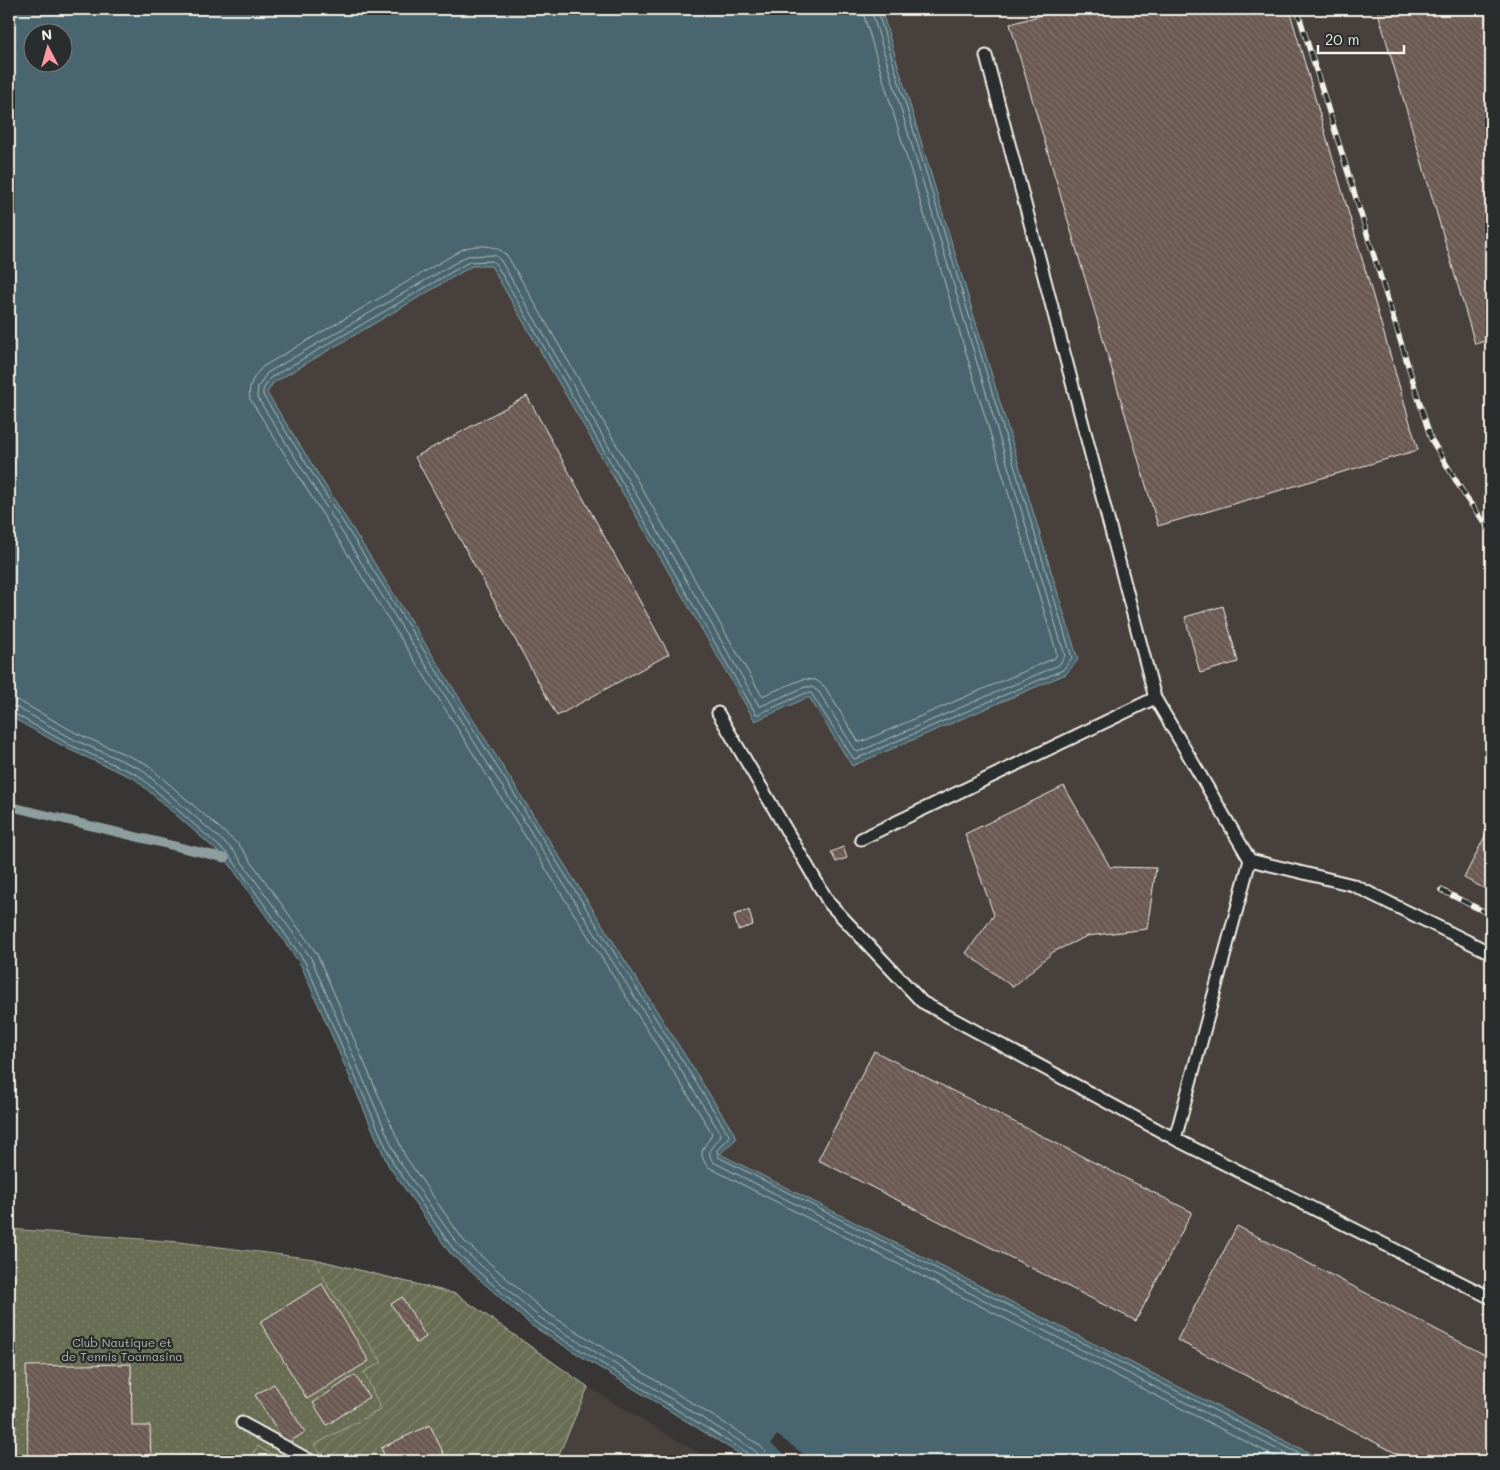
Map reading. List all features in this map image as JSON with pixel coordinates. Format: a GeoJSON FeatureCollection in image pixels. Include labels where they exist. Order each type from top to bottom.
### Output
{"type":"FeatureCollection","features":[{"type":"Feature","properties":{"kind":"lane"},"geometry":{"type":"LineString","coordinates":[[986,56],[1155,698],[1250,860],[1175,1139]]}},
{"type":"Feature","properties":{"kind":"lane"},"geometry":{"type":"LineString","coordinates":[[861,839],[1155,698]]}},
{"type":"Feature","properties":{"kind":"lane"},"geometry":{"type":"LineString","coordinates":[[718,713],[829,903],[922,1002],[1175,1139],[1491,1298]]}},
{"type":"Feature","properties":{"kind":"lane"},"geometry":{"type":"LineString","coordinates":[[1250,860],[1353,884],[1491,953]]}},
{"type":"Feature","properties":{"kind":"lane"},"geometry":{"type":"LineString","coordinates":[[242,1423],[311,1461]]}},
{"type":"Feature","properties":{"kind":"shaded area"},"geometry":{"type":"Polygon","coordinates":[[[881,9],[1491,9],[1491,1461],[1325,1461],[720,1153],[267,393],[273,383],[472,266],[491,266],[755,721],[809,697],[852,766],[1078,660],[881,9]]]}},
{"type":"Feature","properties":{"kind":"shaded area"},"geometry":{"type":"Polygon","coordinates":[[[588,1387],[712,1461],[556,1461],[588,1387]]]}},
{"type":"Feature","properties":{"kind":"green space","name":"Club Nautique et de Tennis Toamasina"},"geometry":{"type":"Polygon","coordinates":[[[9,1229],[180,1242],[314,1259],[456,1294],[588,1387],[556,1461],[9,1461],[9,1229]]]}},
{"type":"Feature","properties":{"kind":"green space"},"geometry":{"type":"Polygon","coordinates":[[[314,1259],[456,1294],[588,1387],[556,1461],[327,1461],[314,1445],[381,1409],[364,1372],[382,1362],[329,1288],[314,1259]]]}},
{"type":"Feature","properties":{"kind":"green space"},"geometry":{"type":"Polygon","coordinates":[[[258,1446],[282,1461],[248,1461],[258,1446]]]}},
{"type":"Feature","properties":{"kind":"water"},"geometry":{"type":"Polygon","coordinates":[[[9,9],[881,9],[1078,660],[1066,674],[852,766],[809,697],[755,721],[491,266],[472,266],[273,383],[267,393],[737,1138],[720,1154],[1325,1461],[751,1461],[532,1326],[450,1253],[388,1165],[301,965],[225,858],[135,779],[70,750],[9,716],[9,9]]]}},
{"type":"Feature","properties":{"kind":"pier"},"geometry":{"type":"Polygon","coordinates":[[[777,1435],[813,1461],[794,1461],[771,1444],[777,1435]]]}},
{"type":"Feature","properties":{"kind":"building"},"geometry":{"type":"Polygon","coordinates":[[[1064,9],[1289,9],[1418,450],[1158,526],[1010,24],[1064,9]]]}},
{"type":"Feature","properties":{"kind":"building"},"geometry":{"type":"Polygon","coordinates":[[[1377,9],[1491,9],[1491,339],[1475,344],[1377,9]]]}},
{"type":"Feature","properties":{"kind":"building"},"geometry":{"type":"Polygon","coordinates":[[[527,396],[669,654],[557,716],[415,457],[527,396]]]}},
{"type":"Feature","properties":{"kind":"building"},"geometry":{"type":"Polygon","coordinates":[[[1223,606],[1238,662],[1200,673],[1185,617],[1223,606]]]}},
{"type":"Feature","properties":{"kind":"building"},"geometry":{"type":"Polygon","coordinates":[[[1064,786],[1110,867],[1156,868],[1147,929],[1087,936],[1053,952],[1013,987],[966,953],[994,915],[965,834],[1064,786]]]}},
{"type":"Feature","properties":{"kind":"building"},"geometry":{"type":"Polygon","coordinates":[[[1491,824],[1491,892],[1464,878],[1491,824]]]}},
{"type":"Feature","properties":{"kind":"building"},"geometry":{"type":"Polygon","coordinates":[[[843,847],[847,858],[836,862],[831,852],[843,847]]]}},
{"type":"Feature","properties":{"kind":"building"},"geometry":{"type":"Polygon","coordinates":[[[749,910],[753,925],[738,930],[734,915],[749,910]]]}},
{"type":"Feature","properties":{"kind":"building"},"geometry":{"type":"Polygon","coordinates":[[[874,1051],[1192,1212],[1136,1321],[818,1160],[874,1051]]]}},
{"type":"Feature","properties":{"kind":"building"},"geometry":{"type":"Polygon","coordinates":[[[1237,1226],[1491,1358],[1491,1461],[1411,1461],[1177,1340],[1237,1226]]]}},
{"type":"Feature","properties":{"kind":"building"},"geometry":{"type":"Polygon","coordinates":[[[322,1284],[369,1361],[307,1399],[260,1322],[322,1284]]]}},
{"type":"Feature","properties":{"kind":"building"},"geometry":{"type":"Polygon","coordinates":[[[402,1297],[426,1337],[416,1343],[391,1304],[402,1297]]]}},
{"type":"Feature","properties":{"kind":"building"},"geometry":{"type":"Polygon","coordinates":[[[131,1364],[132,1426],[150,1426],[151,1461],[28,1461],[26,1366],[131,1364]]]}},
{"type":"Feature","properties":{"kind":"building"},"geometry":{"type":"Polygon","coordinates":[[[355,1375],[369,1397],[327,1425],[313,1403],[355,1375]]]}},
{"type":"Feature","properties":{"kind":"building"},"geometry":{"type":"Polygon","coordinates":[[[274,1384],[305,1432],[286,1444],[255,1395],[274,1384]]]}},
{"type":"Feature","properties":{"kind":"building"},"geometry":{"type":"Polygon","coordinates":[[[430,1425],[447,1461],[387,1461],[381,1448],[430,1425]]]}},
{"type":"Feature","properties":{"kind":"waterway"},"geometry":{"type":"LineString","coordinates":[[9,806],[225,858]]}},
{"type":"Feature","properties":{"kind":"railway"},"geometry":{"type":"LineString","coordinates":[[1297,9],[1431,439],[1467,499],[1491,531]]}},
{"type":"Feature","properties":{"kind":"railway"},"geometry":{"type":"LineString","coordinates":[[1441,890],[1491,915]]}}]}
